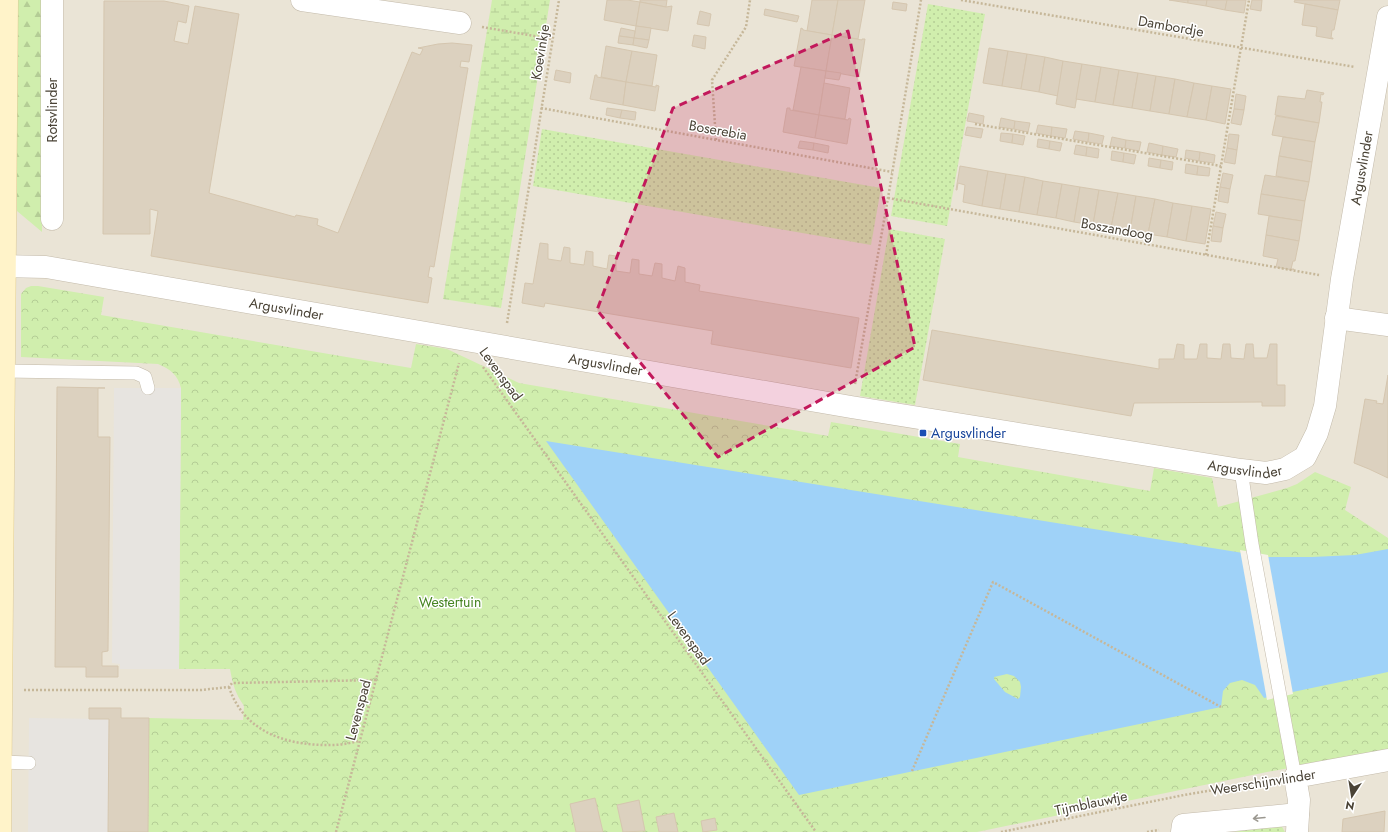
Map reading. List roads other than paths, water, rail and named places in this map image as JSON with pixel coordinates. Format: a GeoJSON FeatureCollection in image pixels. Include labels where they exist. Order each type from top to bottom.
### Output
{"type":"FeatureCollection","features":[{"type":"Feature","properties":{"kind":"street"},"geometry":{"type":"LineString","coordinates":[[0,832],[4,371],[2,266],[7,0]]}},
{"type":"Feature","properties":{"kind":"street","name":"Rotsvlinder"},"geometry":{"type":"LineString","coordinates":[[52,0],[52,219]]}},
{"type":"Feature","properties":{"kind":"street"},"geometry":{"type":"LineString","coordinates":[[302,0],[460,23]]}},
{"type":"Feature","properties":{"kind":"street","name":"Argusvlinder"},"geometry":{"type":"LineString","coordinates":[[2,266],[46,267],[464,341],[851,407],[1266,473],[1284,469],[1304,457],[1317,433],[1325,406],[1342,279],[1388,17]]}},
{"type":"Feature","properties":{"kind":"street"},"geometry":{"type":"LineString","coordinates":[[1336,318],[1388,325]]}},
{"type":"Feature","properties":{"kind":"street","name":"Weerschijnvlinder"},"geometry":{"type":"LineString","coordinates":[[1295,776],[1388,760]]}},
{"type":"Feature","properties":{"kind":"street"},"geometry":{"type":"LineString","coordinates":[[1182,832],[1183,825],[1298,823],[1299,800],[1295,776]]}},
{"type":"Feature","properties":{"kind":"lane"},"geometry":{"type":"LineString","coordinates":[[4,371],[136,373],[145,377],[148,388]]}},
{"type":"Feature","properties":{"kind":"lane"},"geometry":{"type":"LineString","coordinates":[[1241,470],[1252,544],[1295,776]]}},
{"type":"Feature","properties":{"kind":"lane"},"geometry":{"type":"LineString","coordinates":[[1,762],[29,763]]}},
{"type":"Feature","properties":{"kind":"water"},"geometry":{"type":"Polygon","coordinates":[[[546,441],[1268,557],[1355,555],[1388,549],[1388,672],[1264,698],[1255,685],[1242,680],[1230,683],[1223,691],[1221,707],[799,795],[546,441]],[[1007,674],[994,677],[994,679],[1005,692],[1018,699],[1020,697],[1021,687],[1020,682],[1014,676],[1007,674]]]}},
{"type":"Feature","properties":{"kind":"place","name":"Argusvlinder"},"geometry":{"type":"Point","coordinates":[923,433]}},
{"type":"Feature","properties":{"kind":"park label","name":"Westertuin"},"geometry":{"type":"Point","coordinates":[450,602]}}]}
